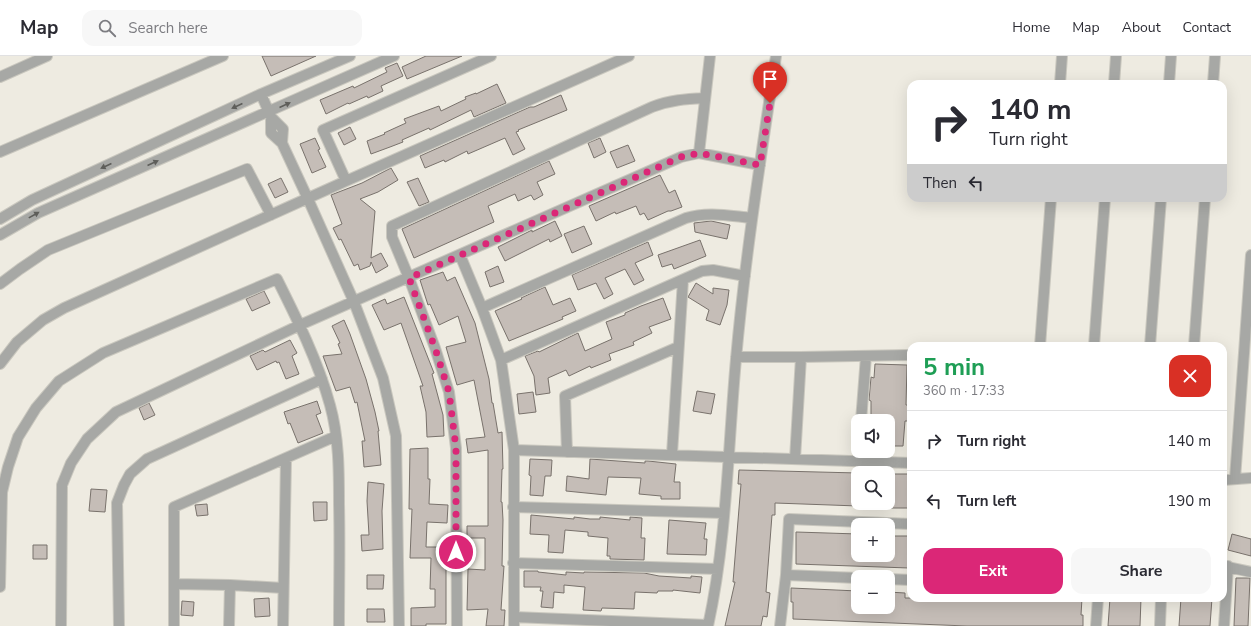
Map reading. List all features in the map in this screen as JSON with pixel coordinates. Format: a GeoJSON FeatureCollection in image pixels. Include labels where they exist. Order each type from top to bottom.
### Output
{"type":"FeatureCollection","features":[{"type":"Feature","properties":{"kind":"street"},"geometry":{"type":"LineString","coordinates":[[0,77],[47,56]]}},
{"type":"Feature","properties":{"kind":"street"},"geometry":{"type":"LineString","coordinates":[[0,152],[223,56]]}},
{"type":"Feature","properties":{"kind":"street"},"geometry":{"type":"LineString","coordinates":[[0,220],[32,200],[261,94],[350,56]]}},
{"type":"Feature","properties":{"kind":"street"},"geometry":{"type":"LineString","coordinates":[[0,235],[38,213],[270,115],[394,56]]}},
{"type":"Feature","properties":{"kind":"street"},"geometry":{"type":"LineString","coordinates":[[346,181],[323,130],[491,56]]}},
{"type":"Feature","properties":{"kind":"street"},"geometry":{"type":"LineString","coordinates":[[0,364],[17,342],[43,320],[64,308],[629,56]]}},
{"type":"Feature","properties":{"kind":"street"},"geometry":{"type":"LineString","coordinates":[[699,153],[710,56]]}},
{"type":"Feature","properties":{"kind":"street"},"geometry":{"type":"LineString","coordinates":[[460,255],[482,308],[501,360],[514,450],[514,621],[708,625],[718,569],[724,513],[736,357],[745,276],[776,56]]}},
{"type":"Feature","properties":{"kind":"street"},"geometry":{"type":"LineString","coordinates":[[1060,80],[1062,56]]}},
{"type":"Feature","properties":{"kind":"street"},"geometry":{"type":"LineString","coordinates":[[1114,80],[1116,56]]}},
{"type":"Feature","properties":{"kind":"street"},"geometry":{"type":"LineString","coordinates":[[1169,80],[1171,56]]}},
{"type":"Feature","properties":{"kind":"street"},"geometry":{"type":"LineString","coordinates":[[1213,80],[1215,56]]}},
{"type":"Feature","properties":{"kind":"street"},"geometry":{"type":"LineString","coordinates":[[261,94],[270,115],[271,132],[282,143],[308,199],[354,302],[383,378],[396,436],[399,626]]}},
{"type":"Feature","properties":{"kind":"street"},"geometry":{"type":"LineString","coordinates":[[457,626],[456,448],[449,392],[435,348],[392,237],[392,226],[652,107],[667,101],[705,98]]}},
{"type":"Feature","properties":{"kind":"street"},"geometry":{"type":"LineString","coordinates":[[61,626],[62,485],[71,462],[87,439],[116,412],[300,325],[681,157],[699,153],[760,165]]}},
{"type":"Feature","properties":{"kind":"street"},"geometry":{"type":"LineString","coordinates":[[0,284],[20,268],[48,250],[247,169],[271,215]]}},
{"type":"Feature","properties":{"kind":"street"},"geometry":{"type":"LineString","coordinates":[[1040,342],[1052,202]]}},
{"type":"Feature","properties":{"kind":"street"},"geometry":{"type":"LineString","coordinates":[[1094,342],[1105,202]]}},
{"type":"Feature","properties":{"kind":"street"},"geometry":{"type":"LineString","coordinates":[[1150,342],[1161,202]]}},
{"type":"Feature","properties":{"kind":"street"},"geometry":{"type":"LineString","coordinates":[[1194,342],[1205,202]]}},
{"type":"Feature","properties":{"kind":"street"},"geometry":{"type":"LineString","coordinates":[[482,308],[686,218],[708,214],[752,218]]}},
{"type":"Feature","properties":{"kind":"street"},"geometry":{"type":"LineString","coordinates":[[1235,479],[1251,255]]}},
{"type":"Feature","properties":{"kind":"street"},"geometry":{"type":"LineString","coordinates":[[501,360],[702,271],[713,270],[745,276]]}},
{"type":"Feature","properties":{"kind":"street"},"geometry":{"type":"LineString","coordinates":[[0,587],[2,492],[8,467],[18,438],[36,408],[59,381],[103,353],[277,279],[300,325],[322,379],[330,406],[336,436],[339,468],[339,626]]}},
{"type":"Feature","properties":{"kind":"street"},"geometry":{"type":"LineString","coordinates":[[672,454],[683,280]]}},
{"type":"Feature","properties":{"kind":"street"},"geometry":{"type":"LineString","coordinates":[[567,452],[565,396],[678,347]]}},
{"type":"Feature","properties":{"kind":"street"},"geometry":{"type":"LineString","coordinates":[[736,357],[801,358],[907,355]]}},
{"type":"Feature","properties":{"kind":"street"},"geometry":{"type":"LineString","coordinates":[[862,414],[866,356]]}},
{"type":"Feature","properties":{"kind":"street"},"geometry":{"type":"LineString","coordinates":[[795,459],[801,358]]}},
{"type":"Feature","properties":{"kind":"street"},"geometry":{"type":"LineString","coordinates":[[118,626],[117,503],[124,484],[130,474],[147,459],[322,379]]}},
{"type":"Feature","properties":{"kind":"street"},"geometry":{"type":"LineString","coordinates":[[174,626],[174,507],[336,436]]}},
{"type":"Feature","properties":{"kind":"street"},"geometry":{"type":"LineString","coordinates":[[514,450],[795,459],[851,456]]}},
{"type":"Feature","properties":{"kind":"street"},"geometry":{"type":"LineString","coordinates":[[873,458],[907,462]]}},
{"type":"Feature","properties":{"kind":"street"},"geometry":{"type":"LineString","coordinates":[[283,626],[286,459]]}},
{"type":"Feature","properties":{"kind":"street"},"geometry":{"type":"LineString","coordinates":[[1227,480],[1251,478]]}},
{"type":"Feature","properties":{"kind":"street"},"geometry":{"type":"LineString","coordinates":[[513,507],[724,513]]}},
{"type":"Feature","properties":{"kind":"street"},"geometry":{"type":"LineString","coordinates":[[780,626],[786,575],[790,519],[907,524]]}},
{"type":"Feature","properties":{"kind":"street"},"geometry":{"type":"LineString","coordinates":[[514,563],[718,569]]}},
{"type":"Feature","properties":{"kind":"street"},"geometry":{"type":"LineString","coordinates":[[1227,566],[1251,572]]}},
{"type":"Feature","properties":{"kind":"street"},"geometry":{"type":"LineString","coordinates":[[786,575],[851,578]]}},
{"type":"Feature","properties":{"kind":"street"},"geometry":{"type":"LineString","coordinates":[[895,579],[907,580]]}},
{"type":"Feature","properties":{"kind":"street"},"geometry":{"type":"LineString","coordinates":[[174,584],[283,588]]}},
{"type":"Feature","properties":{"kind":"street"},"geometry":{"type":"LineString","coordinates":[[229,626],[230,585]]}},
{"type":"Feature","properties":{"kind":"street"},"geometry":{"type":"LineString","coordinates":[[1096,626],[1098,602]]}},
{"type":"Feature","properties":{"kind":"street"},"geometry":{"type":"LineString","coordinates":[[1160,626],[1161,602]]}},
{"type":"Feature","properties":{"kind":"street"},"geometry":{"type":"LineString","coordinates":[[1224,602],[1224,626]]}},
{"type":"Feature","properties":{"kind":"building"},"geometry":{"type":"Polygon","coordinates":[[[262,56],[316,56],[271,76],[262,56]]]}},
{"type":"Feature","properties":{"kind":"building"},"geometry":{"type":"Polygon","coordinates":[[[426,56],[462,56],[407,79],[402,67],[426,56]]]}},
{"type":"Feature","properties":{"kind":"building"},"geometry":{"type":"Polygon","coordinates":[[[397,63],[403,76],[381,86],[383,91],[368,98],[367,96],[349,104],[348,103],[326,114],[320,100],[353,86],[354,88],[387,72],[385,68],[397,63]]]}},
{"type":"Feature","properties":{"kind":"building"},"geometry":{"type":"Polygon","coordinates":[[[497,84],[506,103],[474,117],[471,110],[430,130],[429,128],[402,140],[403,142],[371,154],[367,141],[406,123],[404,119],[439,106],[441,111],[466,99],[465,97],[476,94],[497,84]]]}},
{"type":"Feature","properties":{"kind":"building"},"geometry":{"type":"Polygon","coordinates":[[[561,95],[567,110],[516,132],[525,149],[513,155],[505,138],[468,154],[467,151],[445,162],[444,160],[425,168],[420,156],[530,107],[534,107],[561,95]]]}},
{"type":"Feature","properties":{"kind":"building"},"geometry":{"type":"Polygon","coordinates":[[[350,127],[356,139],[344,145],[338,133],[350,127]]]}},
{"type":"Feature","properties":{"kind":"building"},"geometry":{"type":"Polygon","coordinates":[[[315,138],[320,149],[318,150],[326,167],[312,173],[300,144],[315,138]]]}},
{"type":"Feature","properties":{"kind":"building"},"geometry":{"type":"Polygon","coordinates":[[[600,138],[606,152],[594,158],[588,143],[600,138]]]}},
{"type":"Feature","properties":{"kind":"building"},"geometry":{"type":"Polygon","coordinates":[[[628,145],[635,161],[617,168],[610,152],[628,145]]]}},
{"type":"Feature","properties":{"kind":"building"},"geometry":{"type":"Polygon","coordinates":[[[549,161],[555,174],[537,182],[543,195],[534,200],[531,195],[518,201],[515,194],[488,206],[494,222],[414,258],[402,229],[549,161]]]}},
{"type":"Feature","properties":{"kind":"building"},"geometry":{"type":"Polygon","coordinates":[[[391,168],[398,180],[378,192],[360,199],[375,211],[371,258],[381,253],[388,266],[376,273],[371,262],[370,266],[360,270],[358,264],[354,266],[341,239],[339,240],[333,228],[342,224],[331,195],[362,183],[391,168]]]}},
{"type":"Feature","properties":{"kind":"building"},"geometry":{"type":"Polygon","coordinates":[[[660,175],[669,193],[675,190],[682,207],[668,211],[648,220],[644,213],[640,215],[636,206],[616,214],[615,212],[596,221],[589,206],[660,175]]]}},
{"type":"Feature","properties":{"kind":"building"},"geometry":{"type":"Polygon","coordinates":[[[281,178],[288,192],[275,198],[268,184],[281,178]]]}},
{"type":"Feature","properties":{"kind":"building"},"geometry":{"type":"Polygon","coordinates":[[[418,178],[429,202],[419,206],[407,182],[418,178]]]}},
{"type":"Feature","properties":{"kind":"building"},"geometry":{"type":"Polygon","coordinates":[[[555,221],[562,236],[550,242],[549,239],[505,261],[498,247],[532,230],[532,232],[555,221]]]}},
{"type":"Feature","properties":{"kind":"building"},"geometry":{"type":"Polygon","coordinates":[[[711,221],[730,225],[727,239],[695,232],[694,223],[711,221]]]}},
{"type":"Feature","properties":{"kind":"building"},"geometry":{"type":"Polygon","coordinates":[[[584,226],[592,244],[572,253],[564,234],[584,226]]]}},
{"type":"Feature","properties":{"kind":"building"},"geometry":{"type":"Polygon","coordinates":[[[700,240],[706,256],[674,269],[672,264],[662,267],[658,255],[700,240]]]}},
{"type":"Feature","properties":{"kind":"building"},"geometry":{"type":"Polygon","coordinates":[[[648,242],[653,255],[635,263],[644,280],[634,285],[625,269],[605,278],[613,294],[604,299],[596,283],[578,290],[572,275],[648,242]]]}},
{"type":"Feature","properties":{"kind":"building"},"geometry":{"type":"Polygon","coordinates":[[[498,266],[504,282],[490,287],[485,272],[498,266]]]}},
{"type":"Feature","properties":{"kind":"building"},"geometry":{"type":"Polygon","coordinates":[[[443,272],[447,281],[455,277],[475,323],[489,379],[498,433],[502,432],[503,469],[501,502],[503,520],[502,566],[504,566],[501,610],[505,610],[504,626],[486,626],[488,609],[467,610],[468,569],[485,570],[485,538],[467,538],[467,526],[488,526],[488,450],[468,453],[466,439],[485,437],[474,380],[457,385],[446,347],[466,342],[458,316],[439,325],[430,304],[428,305],[420,280],[443,272]]]}},
{"type":"Feature","properties":{"kind":"building"},"geometry":{"type":"Polygon","coordinates":[[[696,283],[713,294],[713,288],[729,290],[727,305],[720,325],[706,320],[709,310],[688,297],[696,283]]]}},
{"type":"Feature","properties":{"kind":"building"},"geometry":{"type":"Polygon","coordinates":[[[545,287],[553,305],[570,298],[576,311],[562,317],[563,319],[509,341],[495,311],[545,287]]]}},
{"type":"Feature","properties":{"kind":"building"},"geometry":{"type":"Polygon","coordinates":[[[264,291],[270,303],[252,311],[246,299],[264,291]]]}},
{"type":"Feature","properties":{"kind":"building"},"geometry":{"type":"Polygon","coordinates":[[[404,297],[434,373],[432,374],[443,415],[444,436],[427,437],[426,412],[420,386],[423,386],[401,323],[384,330],[372,305],[385,299],[387,304],[404,297]]]}},
{"type":"Feature","properties":{"kind":"building"},"geometry":{"type":"Polygon","coordinates":[[[663,298],[671,319],[649,327],[652,333],[633,342],[634,345],[609,354],[611,360],[591,368],[590,366],[569,376],[566,370],[548,378],[550,393],[536,395],[534,376],[525,356],[538,351],[539,352],[578,333],[585,351],[612,339],[606,322],[663,298]]]}},
{"type":"Feature","properties":{"kind":"building"},"geometry":{"type":"Polygon","coordinates":[[[344,320],[366,379],[375,412],[379,431],[381,465],[364,467],[362,441],[365,441],[357,402],[355,403],[350,387],[336,391],[323,356],[342,354],[338,344],[340,343],[332,326],[344,320]]]}},
{"type":"Feature","properties":{"kind":"building"},"geometry":{"type":"Polygon","coordinates":[[[290,340],[297,353],[292,356],[299,374],[286,379],[279,362],[277,363],[276,361],[257,370],[250,356],[263,350],[265,352],[290,340]]]}},
{"type":"Feature","properties":{"kind":"building"},"geometry":{"type":"Polygon","coordinates":[[[875,364],[907,365],[907,421],[905,421],[903,446],[895,446],[895,414],[871,414],[871,401],[869,400],[871,377],[874,378],[875,364]]]}},
{"type":"Feature","properties":{"kind":"building"},"geometry":{"type":"Polygon","coordinates":[[[697,391],[715,394],[711,414],[693,411],[697,391]]]}},
{"type":"Feature","properties":{"kind":"building"},"geometry":{"type":"Polygon","coordinates":[[[533,392],[536,412],[519,414],[517,394],[533,392]]]}},
{"type":"Feature","properties":{"kind":"building"},"geometry":{"type":"Polygon","coordinates":[[[317,401],[321,413],[316,415],[323,433],[298,443],[290,423],[288,424],[284,412],[317,401]]]}},
{"type":"Feature","properties":{"kind":"building"},"geometry":{"type":"Polygon","coordinates":[[[149,403],[155,415],[144,420],[139,408],[149,403]]]}},
{"type":"Feature","properties":{"kind":"building"},"geometry":{"type":"Polygon","coordinates":[[[428,448],[428,479],[430,479],[429,504],[448,505],[447,523],[427,522],[426,547],[449,547],[449,564],[446,564],[446,624],[411,626],[411,608],[435,607],[435,589],[430,589],[431,558],[410,558],[412,509],[409,509],[410,449],[428,448]]]}},
{"type":"Feature","properties":{"kind":"building"},"geometry":{"type":"Polygon","coordinates":[[[530,459],[552,460],[551,476],[545,476],[543,496],[530,495],[530,459]]]}},
{"type":"Feature","properties":{"kind":"building"},"geometry":{"type":"Polygon","coordinates":[[[590,459],[645,463],[645,461],[648,461],[676,464],[674,482],[680,482],[680,499],[661,499],[661,496],[639,494],[641,478],[608,477],[606,495],[566,491],[567,476],[589,479],[590,459]]]}},
{"type":"Feature","properties":{"kind":"building"},"geometry":{"type":"Polygon","coordinates":[[[739,470],[851,473],[851,506],[775,503],[775,515],[772,515],[766,592],[770,593],[767,617],[763,616],[761,626],[725,626],[735,582],[733,582],[741,484],[738,484],[739,470]]]}},
{"type":"Feature","properties":{"kind":"building"},"geometry":{"type":"Polygon","coordinates":[[[895,474],[907,474],[907,508],[895,508],[895,474]]]}},
{"type":"Feature","properties":{"kind":"building"},"geometry":{"type":"Polygon","coordinates":[[[368,482],[384,484],[382,511],[383,549],[362,551],[361,535],[369,535],[367,501],[368,482]]]}},
{"type":"Feature","properties":{"kind":"building"},"geometry":{"type":"Polygon","coordinates":[[[91,489],[107,490],[105,512],[89,511],[91,489]]]}},
{"type":"Feature","properties":{"kind":"building"},"geometry":{"type":"Polygon","coordinates":[[[313,502],[327,502],[327,520],[314,521],[313,502]]]}},
{"type":"Feature","properties":{"kind":"building"},"geometry":{"type":"Polygon","coordinates":[[[207,504],[208,515],[197,516],[195,505],[207,504]]]}},
{"type":"Feature","properties":{"kind":"building"},"geometry":{"type":"Polygon","coordinates":[[[531,515],[574,519],[574,517],[600,519],[600,517],[630,520],[630,517],[642,518],[641,538],[645,538],[644,560],[610,559],[610,556],[607,556],[608,538],[588,536],[588,532],[565,530],[563,553],[548,552],[549,535],[530,534],[531,515]]]}},
{"type":"Feature","properties":{"kind":"building"},"geometry":{"type":"Polygon","coordinates":[[[669,520],[706,523],[704,539],[707,539],[706,555],[667,554],[669,520]]]}},
{"type":"Feature","properties":{"kind":"building"},"geometry":{"type":"Polygon","coordinates":[[[796,532],[851,534],[851,562],[895,562],[895,536],[907,536],[907,568],[796,564],[796,532]]]}},
{"type":"Feature","properties":{"kind":"building"},"geometry":{"type":"Polygon","coordinates":[[[1232,534],[1251,539],[1251,556],[1228,550],[1232,534]]]}},
{"type":"Feature","properties":{"kind":"building"},"geometry":{"type":"Polygon","coordinates":[[[33,545],[47,545],[47,559],[33,559],[33,545]]]}},
{"type":"Feature","properties":{"kind":"building"},"geometry":{"type":"Polygon","coordinates":[[[524,571],[538,571],[566,575],[566,572],[584,572],[644,573],[659,576],[691,578],[691,576],[702,577],[700,593],[673,590],[658,591],[657,593],[635,592],[634,609],[602,608],[601,611],[583,610],[585,587],[564,585],[564,593],[554,592],[553,608],[541,607],[543,591],[540,591],[541,587],[524,587],[524,571]]]}},
{"type":"Feature","properties":{"kind":"building"},"geometry":{"type":"Polygon","coordinates":[[[367,575],[384,575],[383,589],[367,589],[367,575]]]}},
{"type":"Feature","properties":{"kind":"building"},"geometry":{"type":"Polygon","coordinates":[[[1236,578],[1250,578],[1248,626],[1234,626],[1236,578]]]}},
{"type":"Feature","properties":{"kind":"building"},"geometry":{"type":"Polygon","coordinates":[[[791,588],[851,591],[851,614],[895,614],[895,592],[905,593],[907,602],[1082,602],[1081,615],[1083,615],[1083,626],[967,626],[793,619],[793,602],[791,602],[791,588]]]}},
{"type":"Feature","properties":{"kind":"building"},"geometry":{"type":"Polygon","coordinates":[[[269,598],[270,616],[255,617],[254,599],[269,598]]]}},
{"type":"Feature","properties":{"kind":"building"},"geometry":{"type":"Polygon","coordinates":[[[182,601],[194,602],[193,616],[181,615],[182,601]]]}},
{"type":"Feature","properties":{"kind":"building"},"geometry":{"type":"Polygon","coordinates":[[[1110,602],[1141,602],[1140,626],[1108,626],[1110,602]]]}},
{"type":"Feature","properties":{"kind":"building"},"geometry":{"type":"Polygon","coordinates":[[[1181,602],[1212,602],[1210,626],[1179,626],[1181,602]]]}},
{"type":"Feature","properties":{"kind":"building"},"geometry":{"type":"Polygon","coordinates":[[[367,609],[384,609],[385,622],[367,622],[367,609]]]}},
{"type":"Feature","properties":{"kind":"route"},"geometry":{"type":"LineString","coordinates":[[456,552],[456,448],[449,392],[435,348],[409,278],[681,157],[699,153],[760,165],[770,103]]}}]}
